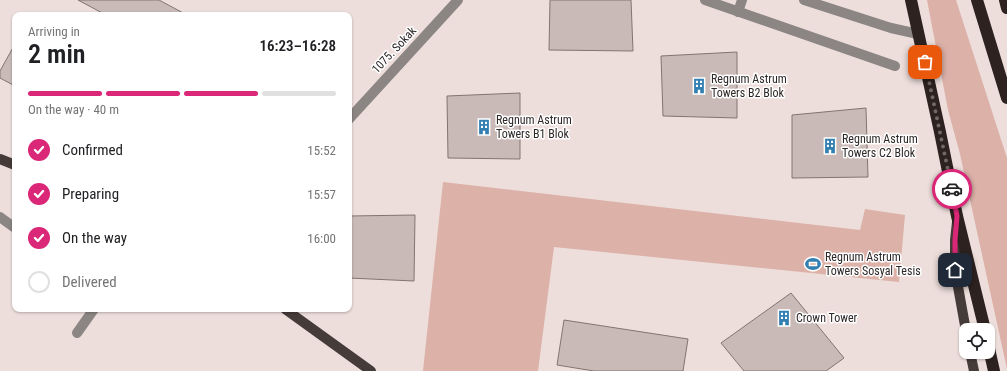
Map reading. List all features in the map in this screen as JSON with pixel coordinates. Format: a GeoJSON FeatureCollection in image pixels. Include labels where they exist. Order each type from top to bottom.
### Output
{"type":"FeatureCollection","features":[{"type":"Feature","properties":{"kind":"highway"},"geometry":{"type":"LineString","coordinates":[[911,0],[957,216],[983,323]]}},
{"type":"Feature","properties":{"kind":"highway"},"geometry":{"type":"LineString","coordinates":[[977,0],[1007,98]]}},
{"type":"Feature","properties":{"kind":"highway"},"geometry":{"type":"LineString","coordinates":[[1005,0],[1007,8]]}},
{"type":"Feature","properties":{"kind":"highway"},"geometry":{"type":"LineString","coordinates":[[991,359],[994,371]]}},
{"type":"Feature","properties":{"kind":"main road"},"geometry":{"type":"LineString","coordinates":[[0,159],[12,164]]}},
{"type":"Feature","properties":{"kind":"main road"},"geometry":{"type":"LineString","coordinates":[[957,216],[955,270],[965,323]]}},
{"type":"Feature","properties":{"kind":"main road"},"geometry":{"type":"LineString","coordinates":[[289,312],[371,371]]}},
{"type":"Feature","properties":{"kind":"main road"},"geometry":{"type":"LineString","coordinates":[[971,359],[974,371]]}},
{"type":"Feature","properties":{"kind":"street","name":"1075. Sokak"},"geometry":{"type":"LineString","coordinates":[[352,116],[458,0]]}},
{"type":"Feature","properties":{"kind":"street"},"geometry":{"type":"LineString","coordinates":[[705,0],[895,66]]}},
{"type":"Feature","properties":{"kind":"street"},"geometry":{"type":"LineString","coordinates":[[738,12],[742,0]]}},
{"type":"Feature","properties":{"kind":"street"},"geometry":{"type":"LineString","coordinates":[[804,0],[891,28],[918,34]]}},
{"type":"Feature","properties":{"kind":"street"},"geometry":{"type":"LineString","coordinates":[[0,217],[12,226]]}},
{"type":"Feature","properties":{"kind":"street"},"geometry":{"type":"LineString","coordinates":[[77,334],[92,312]]}},
{"type":"Feature","properties":{"kind":"shaded area"},"geometry":{"type":"Polygon","coordinates":[[[927,0],[956,0],[1007,158],[1007,369],[960,154],[948,110],[927,0]]]}},
{"type":"Feature","properties":{"kind":"shaded area","name":"Regnum Astrum Towers Sosyal Tesis"},"geometry":{"type":"Polygon","coordinates":[[[443,182],[860,230],[865,209],[905,215],[899,282],[554,247],[538,371],[423,371],[443,182]]]}},
{"type":"Feature","properties":{"kind":"building"},"geometry":{"type":"Polygon","coordinates":[[[78,0],[159,0],[181,12],[100,12],[78,0]]]}},
{"type":"Feature","properties":{"kind":"building"},"geometry":{"type":"Polygon","coordinates":[[[550,0],[631,0],[633,51],[549,50],[550,0]]]}},
{"type":"Feature","properties":{"kind":"building"},"geometry":{"type":"Polygon","coordinates":[[[12,49],[12,84],[0,78],[0,71],[12,49]]]}},
{"type":"Feature","properties":{"kind":"building","name":"Regnum Astrum Towers B2 Blok"},"geometry":{"type":"Polygon","coordinates":[[[737,52],[737,118],[663,116],[661,56],[737,52]]]}},
{"type":"Feature","properties":{"kind":"building","name":"Regnum Astrum Towers B1 Blok"},"geometry":{"type":"Polygon","coordinates":[[[520,93],[520,159],[448,158],[447,96],[520,93]]]}},
{"type":"Feature","properties":{"kind":"building","name":"Regnum Astrum Towers C2 Blok"},"geometry":{"type":"Polygon","coordinates":[[[866,108],[868,177],[792,178],[792,115],[866,108]]]}},
{"type":"Feature","properties":{"kind":"building"},"geometry":{"type":"Polygon","coordinates":[[[415,215],[414,281],[352,278],[352,216],[415,215]]]}},
{"type":"Feature","properties":{"kind":"building","name":"Crown Tower"},"geometry":{"type":"Polygon","coordinates":[[[791,293],[844,358],[826,371],[744,371],[721,343],[791,293]]]}},
{"type":"Feature","properties":{"kind":"building"},"geometry":{"type":"Polygon","coordinates":[[[564,320],[688,339],[683,371],[594,371],[557,365],[564,320]]]}},
{"type":"Feature","properties":{"kind":"way so far"},"geometry":{"type":"LineString","coordinates":[[925,62],[952,189]]}},
{"type":"Feature","properties":{"kind":"place","name":"Regnum Astrum Towers B2 Blok"},"geometry":{"type":"Point","coordinates":[699,86]}},
{"type":"Feature","properties":{"kind":"place","name":"Regnum Astrum Towers B1 Blok"},"geometry":{"type":"Point","coordinates":[484,127]}},
{"type":"Feature","properties":{"kind":"place","name":"Regnum Astrum Towers C2 Blok"},"geometry":{"type":"Point","coordinates":[830,146]}},
{"type":"Feature","properties":{"kind":"place","name":"Regnum Astrum Towers Sosyal Tesis"},"geometry":{"type":"Point","coordinates":[813,264]}},
{"type":"Feature","properties":{"kind":"place","name":"Crown Tower"},"geometry":{"type":"Point","coordinates":[784,318]}},
{"type":"Feature","properties":{"kind":"route"},"geometry":{"type":"LineString","coordinates":[[952,189],[957,216],[955,270]]}}]}
